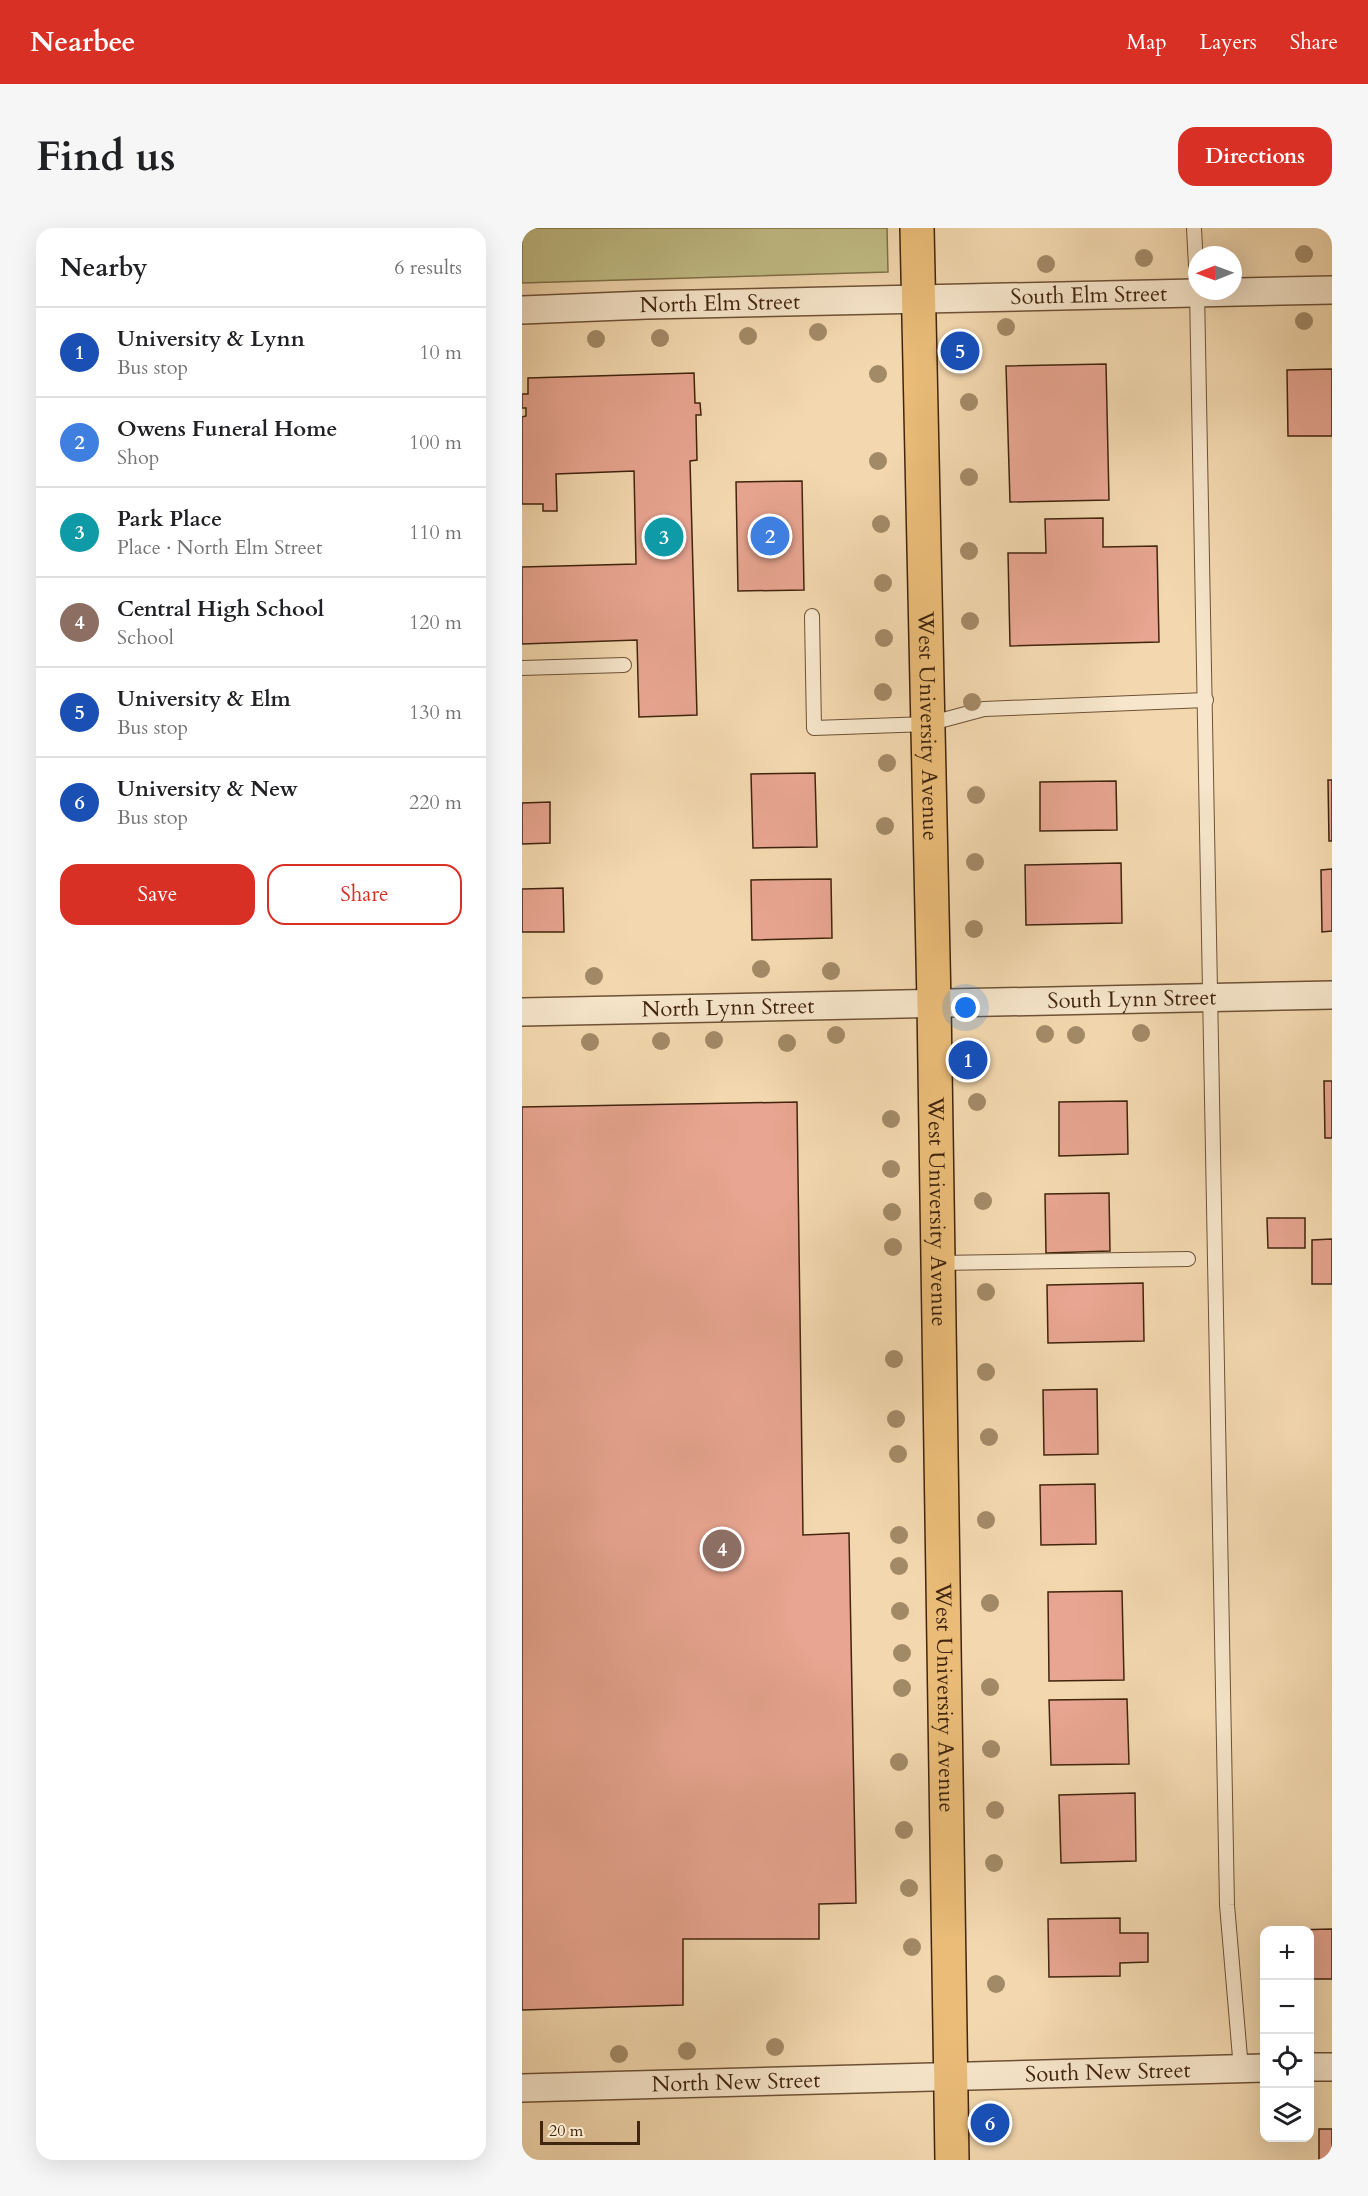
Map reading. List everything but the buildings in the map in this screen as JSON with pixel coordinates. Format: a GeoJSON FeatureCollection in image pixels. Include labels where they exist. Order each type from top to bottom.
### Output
{"type":"FeatureCollection","features":[{"type":"Feature","properties":{"kind":"main road","name":"West University Avenue"},"geometry":{"type":"LineString","coordinates":[[917,228],[934,1003],[952,2160]]}},
{"type":"Feature","properties":{"kind":"street","name":"South Elm Street"},"geometry":{"type":"LineString","coordinates":[[919,300],[1188,290]]}},
{"type":"Feature","properties":{"kind":"street","name":"South Elm Street"},"geometry":{"type":"LineString","coordinates":[[1242,290],[1332,291]]}},
{"type":"Feature","properties":{"kind":"street","name":"North Elm Street"},"geometry":{"type":"LineString","coordinates":[[522,310],[647,305],[919,300]]}},
{"type":"Feature","properties":{"kind":"street","name":"South Lynn Street"},"geometry":{"type":"LineString","coordinates":[[934,1003],[1332,995]]}},
{"type":"Feature","properties":{"kind":"street","name":"North Lynn Street"},"geometry":{"type":"LineString","coordinates":[[522,1012],[934,1003]]}},
{"type":"Feature","properties":{"kind":"street"},"geometry":{"type":"LineString","coordinates":[[1314,2067],[1332,2067]]}},
{"type":"Feature","properties":{"kind":"street","name":"South New Street"},"geometry":{"type":"LineString","coordinates":[[951,2076],[1253,2068]]}},
{"type":"Feature","properties":{"kind":"street","name":"North New Street"},"geometry":{"type":"LineString","coordinates":[[522,2088],[951,2076]]}},
{"type":"Feature","properties":{"kind":"lane"},"geometry":{"type":"LineString","coordinates":[[1194,228],[1195,246]]}},
{"type":"Feature","properties":{"kind":"lane"},"geometry":{"type":"LineString","coordinates":[[1197,300],[1227,1905],[1253,2068]]}},
{"type":"Feature","properties":{"kind":"lane"},"geometry":{"type":"LineString","coordinates":[[812,616],[814,728],[928,724],[984,709],[1206,700]]}},
{"type":"Feature","properties":{"kind":"lane"},"geometry":{"type":"LineString","coordinates":[[522,668],[624,665]]}},
{"type":"Feature","properties":{"kind":"lane"},"geometry":{"type":"LineString","coordinates":[[938,1263],[1188,1259]]}},
{"type":"Feature","properties":{"kind":"shaded area"},"geometry":{"type":"Polygon","coordinates":[[[522,228],[887,228],[888,272],[522,283],[522,228]]]}},
{"type":"Feature","properties":{"kind":"place","name":"University & Elm"},"geometry":{"type":"Point","coordinates":[960,351]}},
{"type":"Feature","properties":{"kind":"place","name":"Owens Funeral Home"},"geometry":{"type":"Point","coordinates":[770,536]}},
{"type":"Feature","properties":{"kind":"place","name":"Park Place"},"geometry":{"type":"Point","coordinates":[664,537]}},
{"type":"Feature","properties":{"kind":"place","name":"University & Lynn"},"geometry":{"type":"Point","coordinates":[968,1060]}},
{"type":"Feature","properties":{"kind":"place","name":"Central High School"},"geometry":{"type":"Point","coordinates":[722,1549]}},
{"type":"Feature","properties":{"kind":"place","name":"University & New"},"geometry":{"type":"Point","coordinates":[990,2123]}}]}
